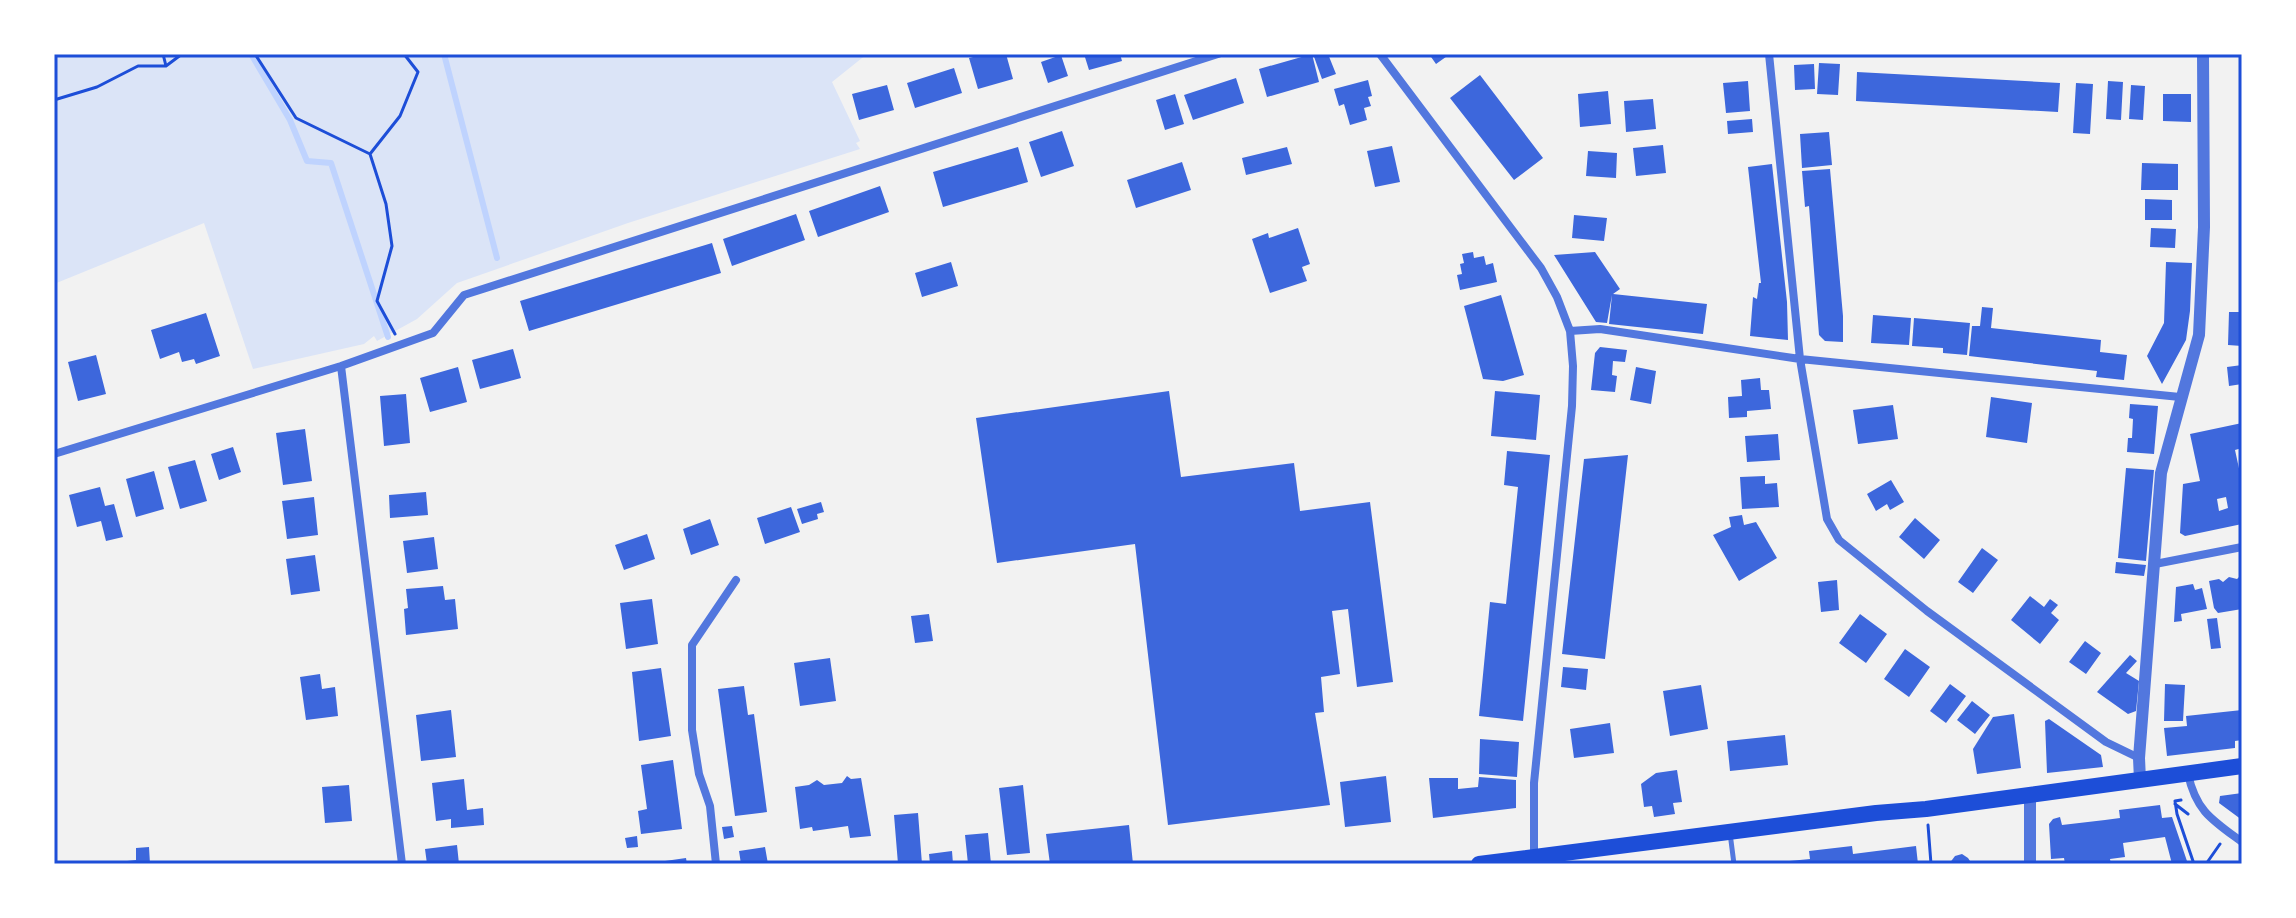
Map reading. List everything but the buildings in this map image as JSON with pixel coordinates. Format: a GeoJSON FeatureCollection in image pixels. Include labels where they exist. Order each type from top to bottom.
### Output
{"type":"FeatureCollection","features":[{"type":"Feature","properties":{"kind":"main road"},"geometry":{"type":"LineString","coordinates":[[1479,864],[2030,796],[2242,766]]}},
{"type":"Feature","properties":{"kind":"street"},"geometry":{"type":"LineString","coordinates":[[54,454],[341,366],[433,333],[464,295],[1218,54]]}},
{"type":"Feature","properties":{"kind":"street"},"geometry":{"type":"LineString","coordinates":[[1380,54],[1541,268],[1557,297],[1570,331],[1572,406],[1524,860]]}},
{"type":"Feature","properties":{"kind":"street"},"geometry":{"type":"LineString","coordinates":[[1769,54],[1800,359],[1827,519],[1839,540],[1927,611],[2106,742],[2139,758]]}},
{"type":"Feature","properties":{"kind":"street"},"geometry":{"type":"LineString","coordinates":[[2140,780],[2139,758],[2161,473],[2199,335],[2204,227],[2203,54]]}},
{"type":"Feature","properties":{"kind":"street"},"geometry":{"type":"LineString","coordinates":[[1570,331],[1600,329],[1800,359],[2180,397]]}},
{"type":"Feature","properties":{"kind":"street"},"geometry":{"type":"LineString","coordinates":[[341,366],[402,864]]}},
{"type":"Feature","properties":{"kind":"street"},"geometry":{"type":"LineString","coordinates":[[2155,564],[2242,547]]}},
{"type":"Feature","properties":{"kind":"street"},"geometry":{"type":"LineString","coordinates":[[716,864],[710,806],[699,774],[692,730],[692,645],[736,580]]}},
{"type":"Feature","properties":{"kind":"street"},"geometry":{"type":"LineString","coordinates":[[2188,774],[2195,798],[2212,820],[2242,842]]}},
{"type":"Feature","properties":{"kind":"street"},"geometry":{"type":"LineString","coordinates":[[2030,796],[2030,864]]}},
{"type":"Feature","properties":{"kind":"lane"},"geometry":{"type":"LineString","coordinates":[[1730,832],[1734,864]]}},
{"type":"Feature","properties":{"kind":"path"},"geometry":{"type":"LineString","coordinates":[[163,54],[166,66]]}},
{"type":"Feature","properties":{"kind":"path"},"geometry":{"type":"LineString","coordinates":[[54,100],[97,87],[138,66],[166,66],[182,54]]}},
{"type":"Feature","properties":{"kind":"path"},"geometry":{"type":"LineString","coordinates":[[255,54],[296,118],[370,154],[386,204],[392,246],[377,301],[400,345]]}},
{"type":"Feature","properties":{"kind":"path"},"geometry":{"type":"LineString","coordinates":[[370,154],[400,116],[418,72],[404,54]]}},
{"type":"Feature","properties":{"kind":"path"},"geometry":{"type":"LineString","coordinates":[[2194,864],[2175,801],[2195,798]]}},
{"type":"Feature","properties":{"kind":"path"},"geometry":{"type":"LineString","coordinates":[[1926,809],[1931,864]]}},
{"type":"Feature","properties":{"kind":"path"},"geometry":{"type":"LineString","coordinates":[[2206,864],[2223,840]]}},
{"type":"Feature","properties":{"kind":"shaded area"},"geometry":{"type":"Polygon","coordinates":[[[54,54],[867,54],[832,82],[860,141],[856,143],[860,149],[628,223],[457,283],[417,319],[377,341],[374,336],[364,344],[253,369],[204,223],[54,284],[54,54]]]}},
{"type":"Feature","properties":{"kind":"waterway"},"geometry":{"type":"LineString","coordinates":[[251,54],[290,120],[307,161],[331,163],[388,337]]}},
{"type":"Feature","properties":{"kind":"waterway"},"geometry":{"type":"LineString","coordinates":[[444,54],[497,258]]}}]}
